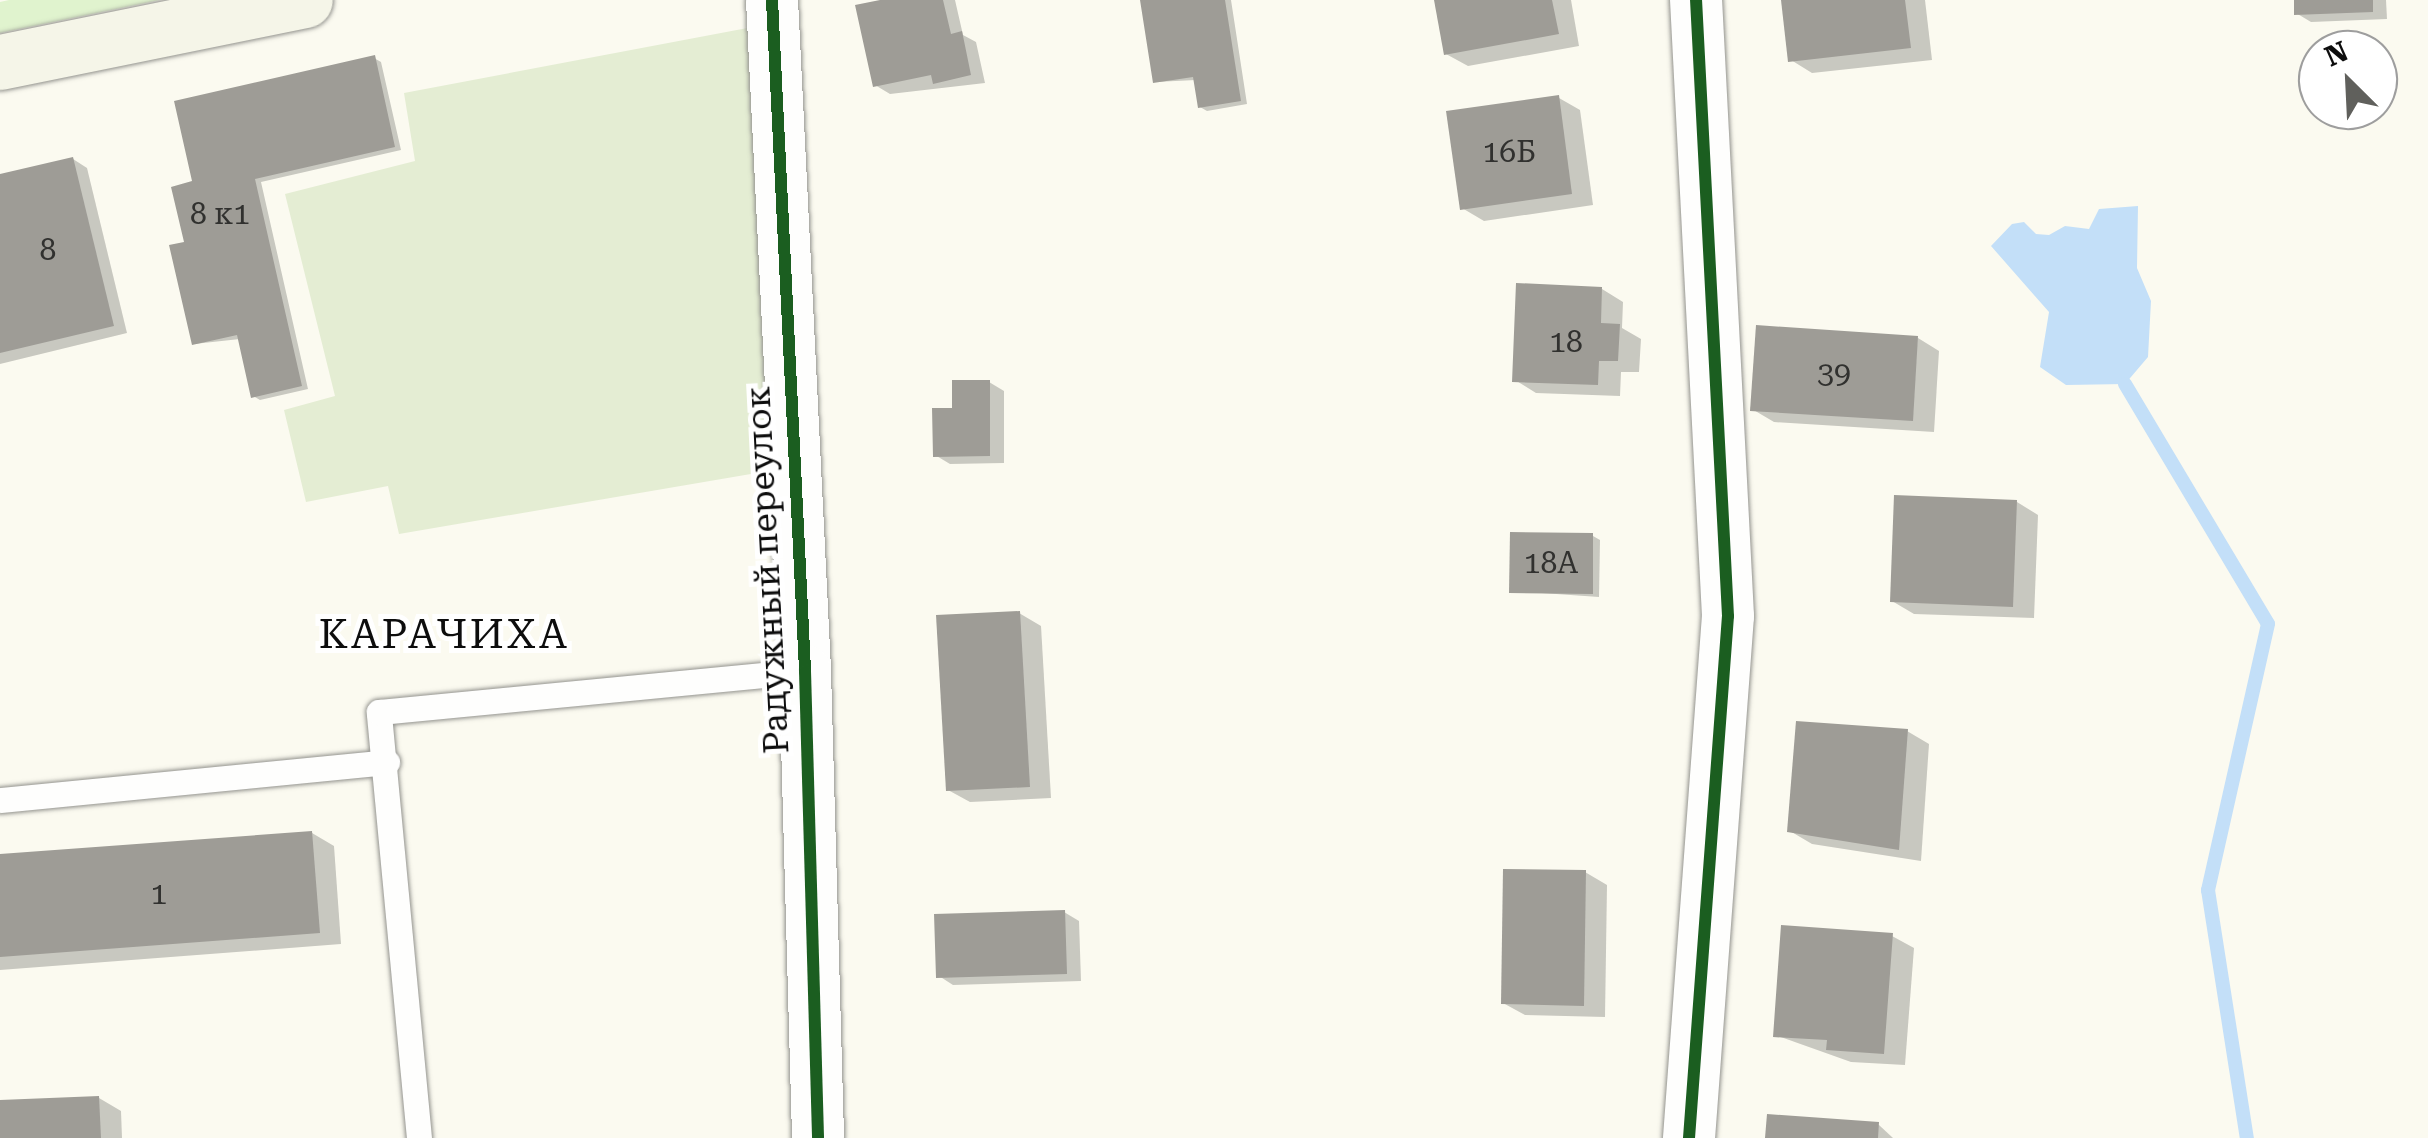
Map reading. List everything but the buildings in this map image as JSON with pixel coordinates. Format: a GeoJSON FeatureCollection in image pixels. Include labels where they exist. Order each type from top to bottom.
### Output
{"type":"FeatureCollection","features":[{"type":"Feature","properties":{"kind":"main road"},"geometry":{"type":"LineString","coordinates":[[0,62],[304,0]]}},
{"type":"Feature","properties":{"kind":"street","name":"Радужный переулок"},"geometry":{"type":"LineString","coordinates":[[772,0],[804,670],[818,1138]]}},
{"type":"Feature","properties":{"kind":"street"},"geometry":{"type":"LineString","coordinates":[[1689,1138],[1728,616],[1696,0]]}},
{"type":"Feature","properties":{"kind":"lane"},"geometry":{"type":"LineString","coordinates":[[419,1138],[387,762],[379,712],[804,670]]}},
{"type":"Feature","properties":{"kind":"lane"},"geometry":{"type":"LineString","coordinates":[[0,800],[387,762]]}},
{"type":"Feature","properties":{"kind":"green space"},"geometry":{"type":"Polygon","coordinates":[[[160,0],[0,33],[0,2],[160,0]]]}},
{"type":"Feature","properties":{"kind":"green space"},"geometry":{"type":"Polygon","coordinates":[[[758,26],[775,470],[399,534],[388,486],[306,502],[284,410],[335,396],[285,194],[415,161],[404,93],[758,26]]]}},
{"type":"Feature","properties":{"kind":"water"},"geometry":{"type":"Polygon","coordinates":[[[2138,206],[2137,268],[2151,301],[2148,357],[2125,384],[2066,385],[2040,367],[2049,312],[1991,246],[2012,224],[2024,222],[2036,234],[2049,235],[2065,226],[2089,229],[2099,209],[2138,206]]]}},
{"type":"Feature","properties":{"kind":"waterway"},"geometry":{"type":"LineString","coordinates":[[2125,384],[2268,624],[2208,890],[2247,1138]]}},
{"type":"Feature","properties":{"kind":"cycle path"},"geometry":{"type":"LineString","coordinates":[[772,0],[805,671],[818,1138]]}},
{"type":"Feature","properties":{"kind":"cycle path"},"geometry":{"type":"LineString","coordinates":[[1689,1138],[1728,616],[1696,0]]}},
{"type":"Feature","properties":{"kind":"district","name":"КАРАЧИХА"},"geometry":{"type":"Point","coordinates":[444,635]}}]}
